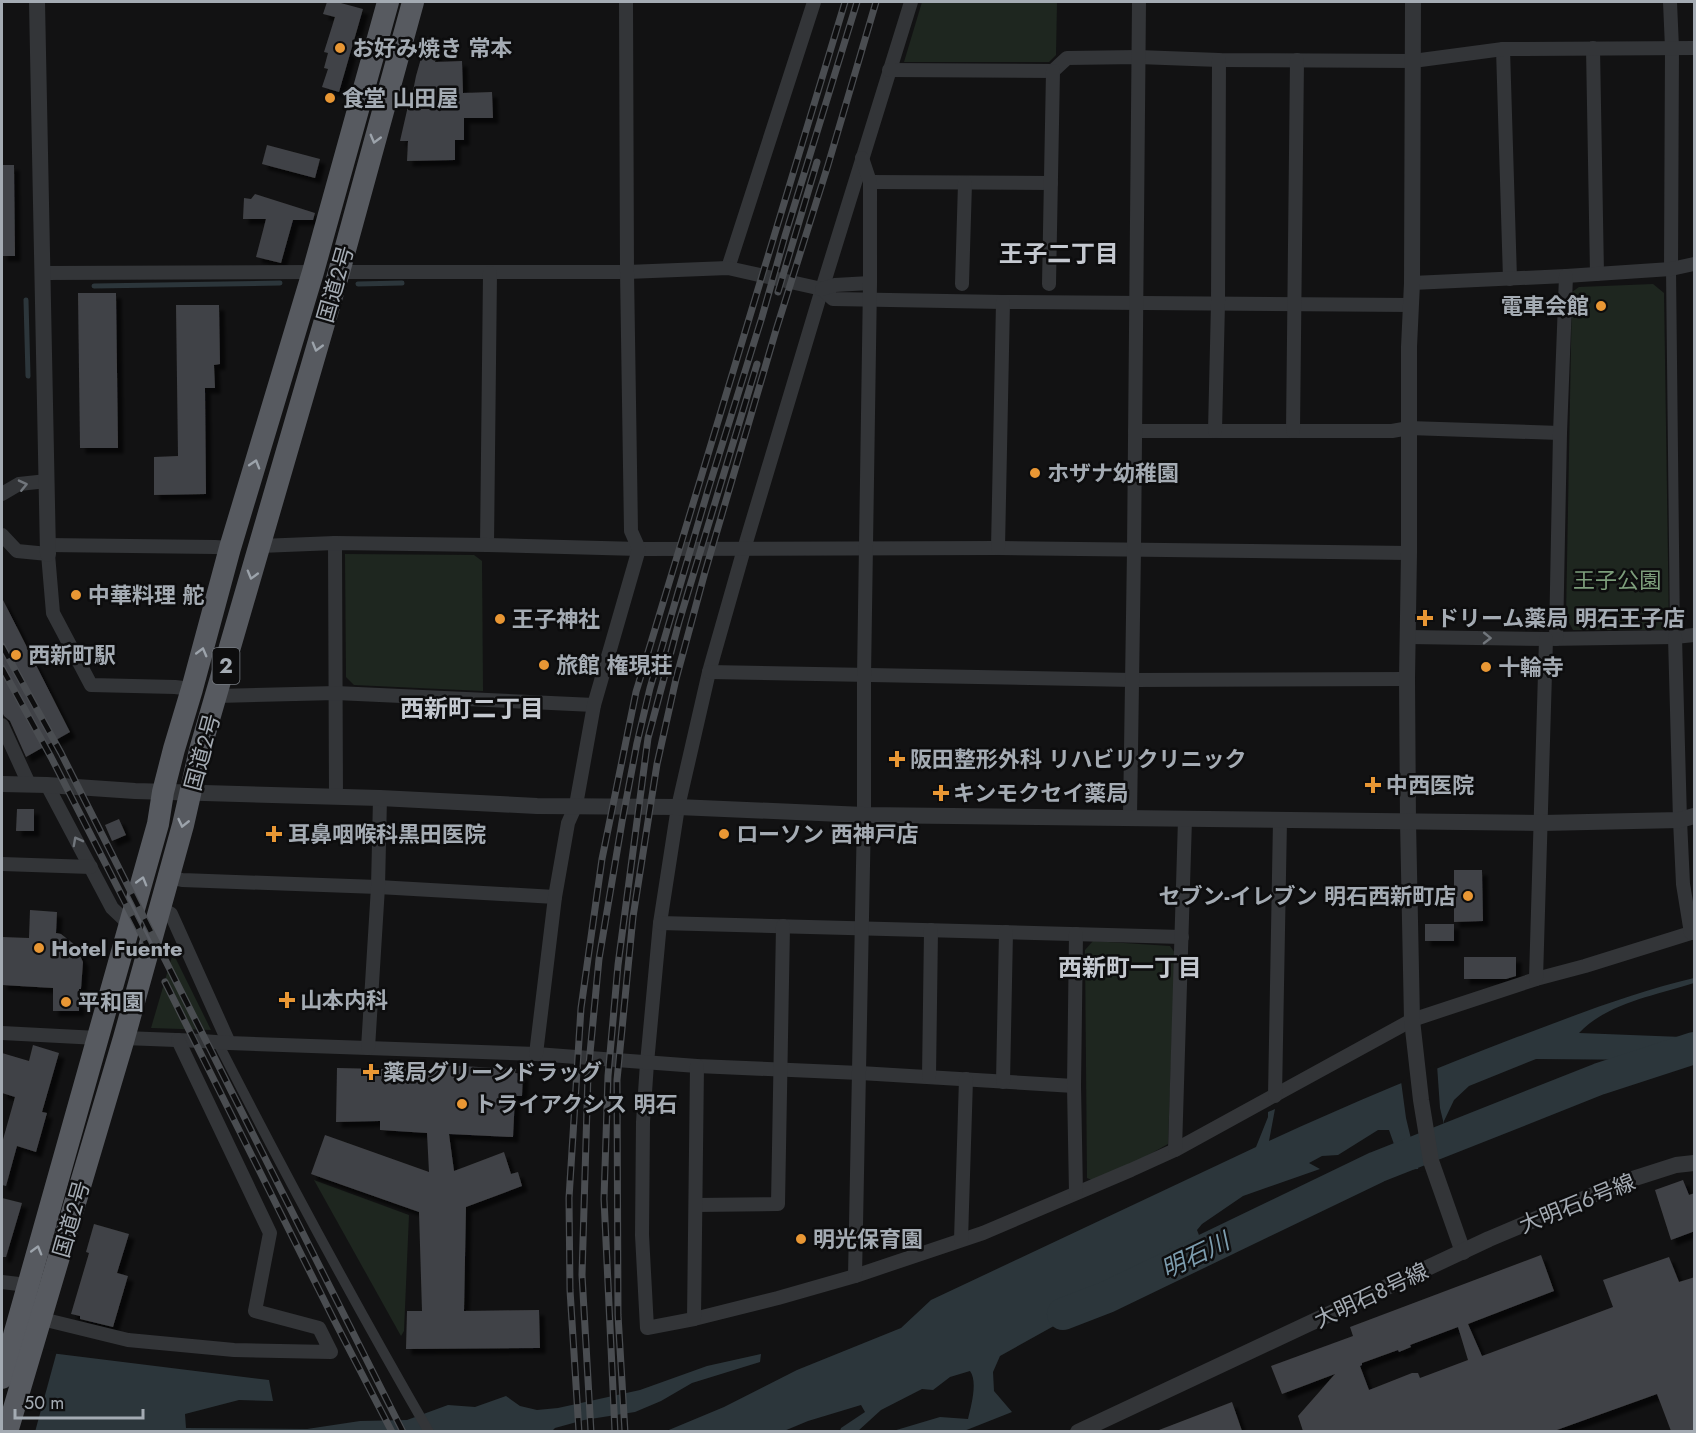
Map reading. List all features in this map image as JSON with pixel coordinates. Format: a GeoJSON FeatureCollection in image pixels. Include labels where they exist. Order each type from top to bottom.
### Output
{"type":"FeatureCollection","features":[{"type":"Feature","properties":{"kind":"highway","name":"国道2号"},"geometry":{"type":"LineString","coordinates":[[2,1378],[158,824],[174,749],[230,548],[313,272],[388,2]]}},
{"type":"Feature","properties":{"kind":"highway","name":"国道2号"},"geometry":{"type":"LineString","coordinates":[[7,1431],[124,1038],[183,825],[200,750],[339,272],[413,2]]}},
{"type":"Feature","properties":{"kind":"street"},"geometry":{"type":"LineString","coordinates":[[37,2],[47,549],[53,613],[92,685],[192,689]]}},
{"type":"Feature","properties":{"kind":"street"},"geometry":{"type":"LineString","coordinates":[[536,1054],[555,897],[568,823],[576,805],[594,705],[639,549],[631,531],[626,2]]}},
{"type":"Feature","properties":{"kind":"street"},"geometry":{"type":"LineString","coordinates":[[728,268],[814,2]]}},
{"type":"Feature","properties":{"kind":"street"},"geometry":{"type":"LineString","coordinates":[[911,2],[744,549],[709,672],[678,807],[660,923],[643,1122],[642,1235],[647,1328],[778,1298],[855,1276],[983,1233],[1175,1150],[1275,1096],[1412,1028],[1536,979],[1693,933],[1683,884],[1687,818],[1675,637],[1670,2]]}},
{"type":"Feature","properties":{"kind":"street"},"geometry":{"type":"LineString","coordinates":[[1130,817],[1139,2]]}},
{"type":"Feature","properties":{"kind":"street"},"geometry":{"type":"LineString","coordinates":[[1413,2],[1407,679],[1412,1028],[1431,1161],[1463,1252]]}},
{"type":"Feature","properties":{"kind":"street"},"geometry":{"type":"LineString","coordinates":[[1593,48],[1597,274]]}},
{"type":"Feature","properties":{"kind":"street"},"geometry":{"type":"LineString","coordinates":[[1048,284],[1053,72],[1067,58],[1413,61],[1503,49],[1695,48]]}},
{"type":"Feature","properties":{"kind":"street"},"geometry":{"type":"LineString","coordinates":[[1503,49],[1510,279]]}},
{"type":"Feature","properties":{"kind":"street"},"geometry":{"type":"LineString","coordinates":[[1215,431],[1219,60]]}},
{"type":"Feature","properties":{"kind":"street"},"geometry":{"type":"LineString","coordinates":[[1293,431],[1297,60]]}},
{"type":"Feature","properties":{"kind":"street"},"geometry":{"type":"LineString","coordinates":[[889,70],[1053,72]]}},
{"type":"Feature","properties":{"kind":"street"},"geometry":{"type":"LineString","coordinates":[[855,1276],[864,815],[870,301],[870,182],[862,158]]}},
{"type":"Feature","properties":{"kind":"street"},"geometry":{"type":"LineString","coordinates":[[870,182],[1051,183]]}},
{"type":"Feature","properties":{"kind":"street"},"geometry":{"type":"LineString","coordinates":[[962,284],[965,183]]}},
{"type":"Feature","properties":{"kind":"street"},"geometry":{"type":"LineString","coordinates":[[1412,283],[1597,274],[1671,269],[1695,264]]}},
{"type":"Feature","properties":{"kind":"street"},"geometry":{"type":"LineString","coordinates":[[339,272],[627,272],[728,268],[822,289],[833,299],[1411,305]]}},
{"type":"Feature","properties":{"kind":"street"},"geometry":{"type":"LineString","coordinates":[[43,273],[313,272]]}},
{"type":"Feature","properties":{"kind":"street"},"geometry":{"type":"LineString","coordinates":[[487,545],[490,273]]}},
{"type":"Feature","properties":{"kind":"street"},"geometry":{"type":"LineString","coordinates":[[1536,979],[1566,276]]}},
{"type":"Feature","properties":{"kind":"street"},"geometry":{"type":"LineString","coordinates":[[822,289],[835,285],[870,283]]}},
{"type":"Feature","properties":{"kind":"street"},"geometry":{"type":"LineString","coordinates":[[998,548],[1002,302]]}},
{"type":"Feature","properties":{"kind":"street"},"geometry":{"type":"LineString","coordinates":[[1135,431],[1392,431],[1409,428],[1560,432]]}},
{"type":"Feature","properties":{"kind":"street"},"geometry":{"type":"LineString","coordinates":[[2,494],[19,484],[46,481]]}},
{"type":"Feature","properties":{"kind":"street"},"geometry":{"type":"LineString","coordinates":[[2,535],[17,550],[230,548]]}},
{"type":"Feature","properties":{"kind":"street"},"geometry":{"type":"LineString","coordinates":[[335,543],[336,797]]}},
{"type":"Feature","properties":{"kind":"street"},"geometry":{"type":"LineString","coordinates":[[260,546],[335,543],[639,549],[998,548],[1409,553]]}},
{"type":"Feature","properties":{"kind":"street"},"geometry":{"type":"LineString","coordinates":[[1408,637],[1551,639],[1695,635]]}},
{"type":"Feature","properties":{"kind":"street"},"geometry":{"type":"LineString","coordinates":[[709,672],[1133,680],[1407,679]]}},
{"type":"Feature","properties":{"kind":"street"},"geometry":{"type":"LineString","coordinates":[[217,696],[336,693],[594,705]]}},
{"type":"Feature","properties":{"kind":"street"},"geometry":{"type":"LineString","coordinates":[[2,725],[29,784]]}},
{"type":"Feature","properties":{"kind":"street"},"geometry":{"type":"LineString","coordinates":[[2,784],[537,806],[678,807],[864,815],[1542,823],[1687,818]]}},
{"type":"Feature","properties":{"kind":"street"},"geometry":{"type":"LineString","coordinates":[[47,785],[112,908],[130,925]]}},
{"type":"Feature","properties":{"kind":"street"},"geometry":{"type":"LineString","coordinates":[[368,1048],[378,887],[380,798]]}},
{"type":"Feature","properties":{"kind":"street"},"geometry":{"type":"LineString","coordinates":[[1175,1150],[1185,819]]}},
{"type":"Feature","properties":{"kind":"street"},"geometry":{"type":"LineString","coordinates":[[1275,1096],[1280,820]]}},
{"type":"Feature","properties":{"kind":"street"},"geometry":{"type":"LineString","coordinates":[[2,864],[91,867]]}},
{"type":"Feature","properties":{"kind":"street"},"geometry":{"type":"LineString","coordinates":[[169,878],[555,897]]}},
{"type":"Feature","properties":{"kind":"street"},"geometry":{"type":"LineString","coordinates":[[160,908],[171,914],[224,1043],[271,1146],[387,1359],[429,1431]]}},
{"type":"Feature","properties":{"kind":"street"},"geometry":{"type":"LineString","coordinates":[[660,923],[1182,938]]}},
{"type":"Feature","properties":{"kind":"street"},"geometry":{"type":"LineString","coordinates":[[696,1205],[778,1204],[783,926]]}},
{"type":"Feature","properties":{"kind":"street"},"geometry":{"type":"LineString","coordinates":[[929,1077],[931,930]]}},
{"type":"Feature","properties":{"kind":"street"},"geometry":{"type":"LineString","coordinates":[[1003,1082],[1006,932]]}},
{"type":"Feature","properties":{"kind":"street"},"geometry":{"type":"LineString","coordinates":[[1076,934],[1074,1086],[1076,1193]]}},
{"type":"Feature","properties":{"kind":"street"},"geometry":{"type":"LineString","coordinates":[[2,1033],[98,1038]]}},
{"type":"Feature","properties":{"kind":"street"},"geometry":{"type":"LineString","coordinates":[[124,1038],[536,1054],[697,1066],[1074,1086]]}},
{"type":"Feature","properties":{"kind":"street"},"geometry":{"type":"LineString","coordinates":[[40,1324],[128,1340],[234,1350],[331,1352],[319,1328],[255,1311],[270,1233],[178,1040]]}},
{"type":"Feature","properties":{"kind":"street"},"geometry":{"type":"LineString","coordinates":[[694,1318],[697,1066]]}},
{"type":"Feature","properties":{"kind":"street"},"geometry":{"type":"LineString","coordinates":[[961,1240],[966,1079]]}},
{"type":"Feature","properties":{"kind":"street","name":"大明石６号線"},"geometry":{"type":"LineString","coordinates":[[1463,1252],[1626,1181],[1676,1165],[1695,1163]]}},
{"type":"Feature","properties":{"kind":"street","name":"大明石８号線"},"geometry":{"type":"LineString","coordinates":[[1078,1431],[1463,1252]]}},
{"type":"Feature","properties":{"kind":"street"},"geometry":{"type":"LineString","coordinates":[[2,1282],[27,1285]]}},
{"type":"Feature","properties":{"kind":"green space"},"geometry":{"type":"Polygon","coordinates":[[[922,2],[1057,2],[1056,55],[1049,62],[904,62],[922,2]]]}},
{"type":"Feature","properties":{"kind":"green space","name":"王子公園"},"geometry":{"type":"Polygon","coordinates":[[[1653,284],[1664,293],[1669,630],[1573,630],[1566,617],[1572,292],[1579,287],[1653,284]]]}},
{"type":"Feature","properties":{"kind":"green space"},"geometry":{"type":"Polygon","coordinates":[[[345,554],[474,555],[482,561],[483,691],[354,685],[346,677],[345,554]]]}},
{"type":"Feature","properties":{"kind":"green space"},"geometry":{"type":"Polygon","coordinates":[[[1093,941],[1170,946],[1175,953],[1168,1144],[1094,1181],[1087,1178],[1085,950],[1093,941]]]}},
{"type":"Feature","properties":{"kind":"green space"},"geometry":{"type":"Polygon","coordinates":[[[173,953],[211,1030],[151,1028],[173,953]]]}},
{"type":"Feature","properties":{"kind":"green space"},"geometry":{"type":"Polygon","coordinates":[[[314,1180],[409,1215],[404,1331],[401,1336],[314,1180]]]}},
{"type":"Feature","properties":{"kind":"shaded area"},"geometry":{"type":"Polygon","coordinates":[[[1694,978],[1694,983],[1618,1007],[1590,1023],[1579,1033],[1694,1039],[1694,1062],[1536,1059],[1469,1086],[1454,1100],[1444,1121],[1442,1150],[1432,1168],[1403,1170],[1389,1130],[1378,1130],[1338,1155],[1322,1156],[1309,1163],[1320,1169],[1243,1196],[1202,1224],[1197,1230],[1199,1235],[1255,1223],[1291,1222],[1293,1224],[1213,1252],[1190,1255],[1161,1287],[1147,1287],[1133,1282],[1000,1356],[993,1372],[994,1391],[1012,1412],[964,1431],[893,1431],[940,1417],[968,1419],[974,1388],[970,1371],[950,1377],[933,1390],[922,1389],[881,1410],[858,1431],[840,1431],[865,1412],[861,1405],[784,1431],[664,1432],[724,1407],[797,1370],[901,1328],[931,1300],[1256,1147],[1268,1112],[1275,1109],[1269,1141],[1455,1061],[1517,1037],[1627,997],[1694,978]]]}},
{"type":"Feature","properties":{"kind":"shaded area"},"geometry":{"type":"Polygon","coordinates":[[[2,1347],[269,1380],[273,1401],[239,1400],[185,1414],[186,1428],[307,1429],[360,1421],[407,1420],[448,1405],[475,1407],[506,1396],[520,1406],[537,1410],[558,1408],[640,1390],[707,1366],[761,1354],[760,1362],[692,1383],[661,1401],[635,1412],[584,1420],[555,1428],[552,1431],[2,1432],[2,1347]]]}},
{"type":"Feature","properties":{"kind":"pier"},"geometry":{"type":"Polygon","coordinates":[[[1437,1065],[1440,1108],[1446,1133],[1445,1151],[1442,1162],[1433,1171],[1419,1172],[1406,1118],[1401,1081],[1437,1065]]]}},
{"type":"Feature","properties":{"kind":"pier"},"geometry":{"type":"Polygon","coordinates":[[[2,1344],[57,1351],[35,1432],[2,1431],[2,1344]]]}},
{"type":"Feature","properties":{"kind":"building"},"geometry":{"type":"Polygon","coordinates":[[[327,2],[337,2],[363,9],[339,92],[322,87],[328,69],[324,68],[328,53],[324,52],[335,17],[323,14],[327,2]]]}},
{"type":"Feature","properties":{"kind":"building"},"geometry":{"type":"Polygon","coordinates":[[[427,37],[440,40],[435,62],[462,61],[463,93],[492,92],[493,118],[464,118],[464,140],[455,140],[455,160],[407,161],[408,141],[400,141],[427,37]]]}},
{"type":"Feature","properties":{"kind":"building"},"geometry":{"type":"Polygon","coordinates":[[[267,145],[320,159],[315,178],[262,164],[267,145]]]}},
{"type":"Feature","properties":{"kind":"building"},"geometry":{"type":"Polygon","coordinates":[[[2,165],[14,165],[15,256],[2,256],[2,165]]]}},
{"type":"Feature","properties":{"kind":"building"},"geometry":{"type":"Polygon","coordinates":[[[255,194],[315,213],[313,220],[293,220],[281,263],[256,257],[266,219],[243,219],[244,198],[251,199],[255,194]]]}},
{"type":"Feature","properties":{"kind":"building"},"geometry":{"type":"Polygon","coordinates":[[[78,293],[116,293],[118,448],[80,448],[78,293]]]}},
{"type":"Feature","properties":{"kind":"building"},"geometry":{"type":"Polygon","coordinates":[[[176,305],[219,305],[220,364],[214,365],[215,388],[205,388],[206,494],[154,495],[154,457],[178,456],[176,305]]]}},
{"type":"Feature","properties":{"kind":"building","name":"西新町駅"},"geometry":{"type":"Polygon","coordinates":[[[2,598],[70,732],[26,757],[10,721],[2,712],[2,598]]]}},
{"type":"Feature","properties":{"kind":"building"},"geometry":{"type":"Polygon","coordinates":[[[17,809],[34,809],[34,831],[16,831],[17,809]]]}},
{"type":"Feature","properties":{"kind":"building"},"geometry":{"type":"Polygon","coordinates":[[[119,819],[126,835],[112,841],[105,825],[119,819]]]}},
{"type":"Feature","properties":{"kind":"building","name":"セブン-イレブン 明石西新町店"},"geometry":{"type":"Polygon","coordinates":[[[1454,870],[1482,870],[1483,921],[1454,922],[1454,870]]]}},
{"type":"Feature","properties":{"kind":"building","name":"Hotel Fuente"},"geometry":{"type":"Polygon","coordinates":[[[30,910],[57,912],[56,933],[61,934],[75,945],[83,962],[79,1011],[53,1011],[53,988],[2,985],[2,937],[29,938],[30,910]]]}},
{"type":"Feature","properties":{"kind":"building"},"geometry":{"type":"Polygon","coordinates":[[[1425,924],[1454,924],[1454,941],[1425,941],[1425,924]]]}},
{"type":"Feature","properties":{"kind":"building"},"geometry":{"type":"Polygon","coordinates":[[[1464,957],[1516,957],[1516,976],[1506,979],[1464,979],[1464,957]]]}},
{"type":"Feature","properties":{"kind":"building"},"geometry":{"type":"Polygon","coordinates":[[[33,1045],[59,1053],[42,1112],[47,1113],[36,1152],[17,1146],[6,1186],[2,1185],[2,1143],[15,1097],[2,1093],[2,1053],[29,1061],[33,1045]]]}},
{"type":"Feature","properties":{"kind":"building"},"geometry":{"type":"Polygon","coordinates":[[[442,1065],[516,1069],[515,1073],[523,1074],[522,1096],[515,1096],[513,1137],[449,1134],[454,1171],[504,1152],[511,1174],[518,1172],[522,1186],[466,1207],[464,1311],[539,1310],[540,1348],[406,1349],[407,1311],[422,1311],[419,1212],[311,1174],[325,1135],[429,1172],[427,1133],[380,1130],[380,1121],[336,1122],[337,1068],[383,1069],[383,1066],[442,1069],[442,1065]]]}},
{"type":"Feature","properties":{"kind":"building"},"geometry":{"type":"Polygon","coordinates":[[[1683,1180],[1689,1195],[1695,1193],[1695,1231],[1671,1240],[1655,1190],[1683,1180]]]}},
{"type":"Feature","properties":{"kind":"building"},"geometry":{"type":"Polygon","coordinates":[[[2,1198],[22,1203],[6,1257],[2,1257],[2,1198]]]}},
{"type":"Feature","properties":{"kind":"building"},"geometry":{"type":"Polygon","coordinates":[[[94,1224],[129,1234],[117,1273],[128,1276],[113,1327],[80,1319],[80,1316],[71,1314],[89,1253],[86,1252],[94,1224]]]}},
{"type":"Feature","properties":{"kind":"building"},"geometry":{"type":"Polygon","coordinates":[[[1541,1255],[1554,1291],[1468,1324],[1482,1356],[1613,1307],[1603,1280],[1669,1257],[1679,1282],[1695,1277],[1695,1431],[1671,1431],[1657,1394],[1554,1431],[1303,1431],[1298,1416],[1335,1374],[1282,1394],[1271,1366],[1353,1336],[1350,1327],[1541,1255]],[[1458,1327],[1410,1345],[1411,1347],[1399,1352],[1398,1350],[1362,1363],[1360,1366],[1369,1390],[1412,1373],[1418,1373],[1420,1378],[1468,1360],[1458,1327]]]}},
{"type":"Feature","properties":{"kind":"building"},"geometry":{"type":"Polygon","coordinates":[[[1232,1402],[1242,1431],[1159,1431],[1159,1430],[1232,1402]]]}},
{"type":"Feature","properties":{"kind":"waterway"},"geometry":{"type":"LineString","coordinates":[[94,286],[280,283]]}},
{"type":"Feature","properties":{"kind":"waterway"},"geometry":{"type":"LineString","coordinates":[[358,284],[402,283]]}},
{"type":"Feature","properties":{"kind":"waterway"},"geometry":{"type":"LineString","coordinates":[[26,300],[28,376]]}},
{"type":"Feature","properties":{"kind":"waterway","name":"明石川"},"geometry":{"type":"LineString","coordinates":[[1063,1314],[1107,1297],[1377,1167],[1599,1079],[1694,1048]]}},
{"type":"Feature","properties":{"kind":"railway"},"geometry":{"type":"LineString","coordinates":[[579,1432],[570,1290],[569,1198],[581,1008],[602,859],[636,692],[845,2]]}},
{"type":"Feature","properties":{"kind":"railway"},"geometry":{"type":"LineString","coordinates":[[591,1432],[582,1275],[588,1074],[599,959],[622,822],[650,688],[857,2]]}},
{"type":"Feature","properties":{"kind":"railway"},"geometry":{"type":"LineString","coordinates":[[625,1432],[618,1315],[617,1080],[633,917],[657,764],[676,679],[705,572],[876,2]]}},
{"type":"Feature","properties":{"kind":"railway"},"geometry":{"type":"LineString","coordinates":[[778,292],[817,162]]}},
{"type":"Feature","properties":{"kind":"railway"},"geometry":{"type":"LineString","coordinates":[[615,1432],[604,1199],[608,1076],[618,965],[648,738],[679,622],[757,364]]}},
{"type":"Feature","properties":{"kind":"railway"},"geometry":{"type":"LineString","coordinates":[[2,646],[61,753],[403,1432]]}},
{"type":"Feature","properties":{"kind":"railway"},"geometry":{"type":"LineString","coordinates":[[2,668],[51,757],[149,949]]}},
{"type":"Feature","properties":{"kind":"railway"},"geometry":{"type":"LineString","coordinates":[[165,982],[392,1432]]}},
{"type":"Feature","properties":{"kind":"place","name":"お好み焼き 常本"},"geometry":{"type":"Point","coordinates":[340,48]}},
{"type":"Feature","properties":{"kind":"place","name":"食堂 山田屋"},"geometry":{"type":"Point","coordinates":[330,98]}},
{"type":"Feature","properties":{"kind":"place","name":"電車会館"},"geometry":{"type":"Point","coordinates":[1601,306]}},
{"type":"Feature","properties":{"kind":"place","name":"ホザナ幼稚園"},"geometry":{"type":"Point","coordinates":[1035,473]}},
{"type":"Feature","properties":{"kind":"place","name":"中華料理 舵"},"geometry":{"type":"Point","coordinates":[76,595]}},
{"type":"Feature","properties":{"kind":"place","name":"ドリーム薬局 明石王子店"},"geometry":{"type":"Point","coordinates":[1425,618]}},
{"type":"Feature","properties":{"kind":"place","name":"王子神社"},"geometry":{"type":"Point","coordinates":[500,619]}},
{"type":"Feature","properties":{"kind":"place","name":"西新町駅"},"geometry":{"type":"Point","coordinates":[16,655]}},
{"type":"Feature","properties":{"kind":"place","name":"旅館 権現荘"},"geometry":{"type":"Point","coordinates":[544,665]}},
{"type":"Feature","properties":{"kind":"place","name":"十輪寺"},"geometry":{"type":"Point","coordinates":[1486,667]}},
{"type":"Feature","properties":{"kind":"place","name":"阪田整形外科 リハビリクリニック"},"geometry":{"type":"Point","coordinates":[897,759]}},
{"type":"Feature","properties":{"kind":"place","name":"中西医院"},"geometry":{"type":"Point","coordinates":[1373,785]}},
{"type":"Feature","properties":{"kind":"place","name":"キンモクセイ薬局"},"geometry":{"type":"Point","coordinates":[941,793]}},
{"type":"Feature","properties":{"kind":"place","name":"耳鼻咽喉科黒田医院"},"geometry":{"type":"Point","coordinates":[274,834]}},
{"type":"Feature","properties":{"kind":"place","name":"ローソン 西神戸店"},"geometry":{"type":"Point","coordinates":[724,834]}},
{"type":"Feature","properties":{"kind":"place","name":"セブン-イレブン 明石西新町店"},"geometry":{"type":"Point","coordinates":[1468,896]}},
{"type":"Feature","properties":{"kind":"place","name":"Hotel Fuente"},"geometry":{"type":"Point","coordinates":[39,948]}},
{"type":"Feature","properties":{"kind":"place","name":"山本内科"},"geometry":{"type":"Point","coordinates":[287,1000]}},
{"type":"Feature","properties":{"kind":"place","name":"平和園"},"geometry":{"type":"Point","coordinates":[66,1002]}},
{"type":"Feature","properties":{"kind":"place","name":"薬局グリーンドラッグ"},"geometry":{"type":"Point","coordinates":[371,1072]}},
{"type":"Feature","properties":{"kind":"place","name":"トライアクシス 明石"},"geometry":{"type":"Point","coordinates":[462,1104]}},
{"type":"Feature","properties":{"kind":"place","name":"明光保育園"},"geometry":{"type":"Point","coordinates":[801,1239]}},
{"type":"Feature","properties":{"kind":"district","name":"王子二丁目"},"geometry":{"type":"Point","coordinates":[1059,253]}},
{"type":"Feature","properties":{"kind":"district","name":"西新町二丁目"},"geometry":{"type":"Point","coordinates":[472,708]}},
{"type":"Feature","properties":{"kind":"district","name":"西新町一丁目"},"geometry":{"type":"Point","coordinates":[1130,967]}}]}
